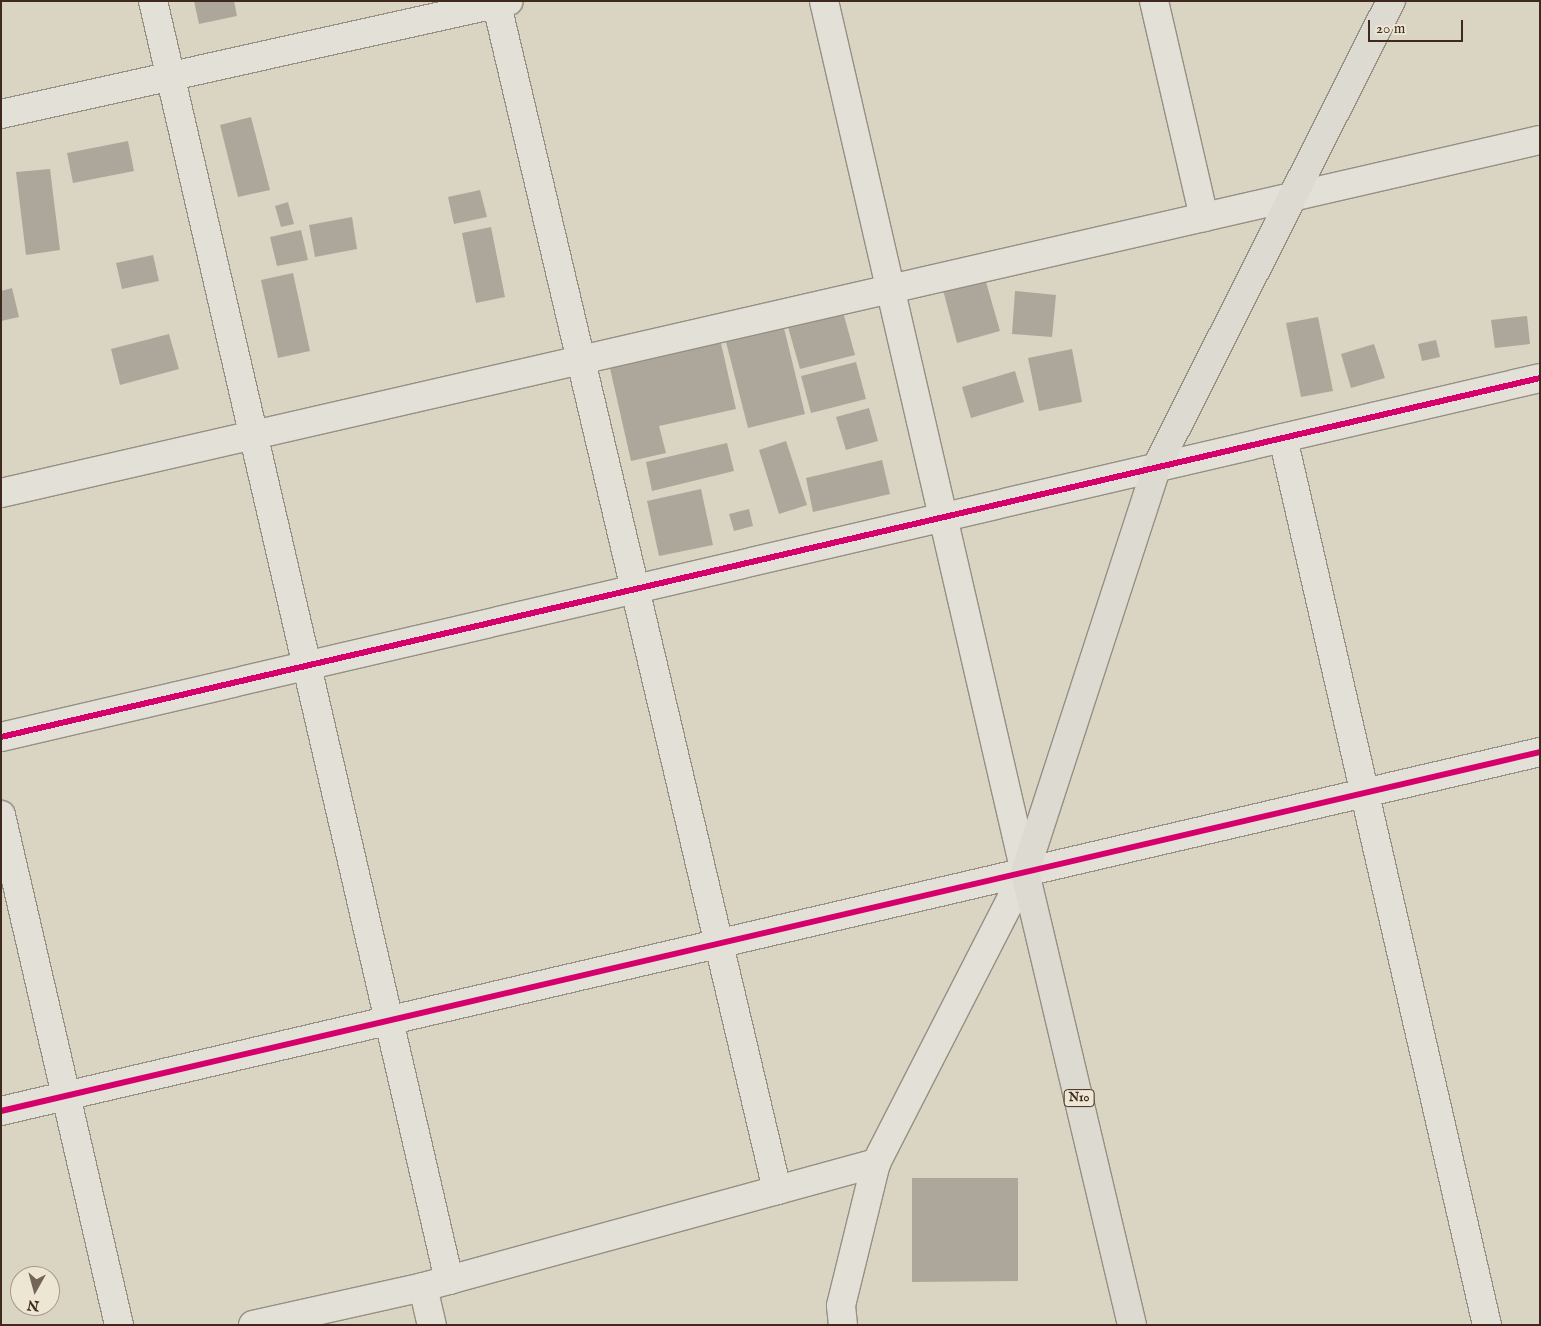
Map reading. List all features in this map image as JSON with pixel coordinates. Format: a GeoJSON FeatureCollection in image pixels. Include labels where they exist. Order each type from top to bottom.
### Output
{"type":"FeatureCollection","features":[{"type":"Feature","properties":{"kind":"main road"},"geometry":{"type":"LineString","coordinates":[[1025,872],[1156,468],[1391,1]]}},
{"type":"Feature","properties":{"kind":"main road","name":"N10"},"geometry":{"type":"LineString","coordinates":[[1025,872],[1132,1325]]}},
{"type":"Feature","properties":{"kind":"street"},"geometry":{"type":"LineString","coordinates":[[153,1],[449,1280]]}},
{"type":"Feature","properties":{"kind":"street"},"geometry":{"type":"LineString","coordinates":[[824,1],[1025,872],[876,1163],[841,1306],[843,1325]]}},
{"type":"Feature","properties":{"kind":"street"},"geometry":{"type":"LineString","coordinates":[[1154,1],[1204,217]]}},
{"type":"Feature","properties":{"kind":"street"},"geometry":{"type":"LineString","coordinates":[[1,114],[501,2],[581,360],[777,1190]]}},
{"type":"Feature","properties":{"kind":"street"},"geometry":{"type":"LineString","coordinates":[[1,493],[1540,140]]}},
{"type":"Feature","properties":{"kind":"street"},"geometry":{"type":"LineString","coordinates":[[1,737],[1540,378]]}},
{"type":"Feature","properties":{"kind":"street"},"geometry":{"type":"LineString","coordinates":[[1283,438],[1487,1325]]}},
{"type":"Feature","properties":{"kind":"street"},"geometry":{"type":"LineString","coordinates":[[1,1110],[1540,752]]}},
{"type":"Feature","properties":{"kind":"street"},"geometry":{"type":"LineString","coordinates":[[1,815],[119,1325]]}},
{"type":"Feature","properties":{"kind":"street"},"geometry":{"type":"LineString","coordinates":[[253,1325],[423,1287],[876,1163]]}},
{"type":"Feature","properties":{"kind":"street"},"geometry":{"type":"LineString","coordinates":[[423,1287],[432,1325]]}},
{"type":"Feature","properties":{"kind":"building"},"geometry":{"type":"Polygon","coordinates":[[[194,1],[234,1],[237,16],[199,24],[194,1]]]}},
{"type":"Feature","properties":{"kind":"building"},"geometry":{"type":"Polygon","coordinates":[[[251,117],[270,190],[238,197],[220,125],[251,117]]]}},
{"type":"Feature","properties":{"kind":"building"},"geometry":{"type":"Polygon","coordinates":[[[128,141],[134,171],[73,183],[67,153],[128,141]]]}},
{"type":"Feature","properties":{"kind":"building"},"geometry":{"type":"Polygon","coordinates":[[[50,169],[60,250],[26,255],[16,172],[50,169]]]}},
{"type":"Feature","properties":{"kind":"building"},"geometry":{"type":"Polygon","coordinates":[[[480,190],[487,217],[454,224],[448,197],[480,190]]]}},
{"type":"Feature","properties":{"kind":"building"},"geometry":{"type":"Polygon","coordinates":[[[288,202],[294,224],[281,227],[275,206],[288,202]]]}},
{"type":"Feature","properties":{"kind":"building"},"geometry":{"type":"Polygon","coordinates":[[[352,217],[357,249],[315,257],[309,225],[352,217]]]}},
{"type":"Feature","properties":{"kind":"building"},"geometry":{"type":"Polygon","coordinates":[[[491,227],[505,297],[476,303],[462,233],[491,227]]]}},
{"type":"Feature","properties":{"kind":"building"},"geometry":{"type":"Polygon","coordinates":[[[301,230],[308,260],[277,266],[270,237],[301,230]]]}},
{"type":"Feature","properties":{"kind":"building"},"geometry":{"type":"Polygon","coordinates":[[[153,255],[159,281],[122,289],[116,263],[153,255]]]}},
{"type":"Feature","properties":{"kind":"building"},"geometry":{"type":"Polygon","coordinates":[[[293,273],[310,351],[278,358],[261,280],[293,273]]]}},
{"type":"Feature","properties":{"kind":"building"},"geometry":{"type":"Polygon","coordinates":[[[984,275],[1000,331],[957,343],[942,286],[984,275]]]}},
{"type":"Feature","properties":{"kind":"building"},"geometry":{"type":"Polygon","coordinates":[[[12,288],[19,317],[1,321],[1,291],[12,288]]]}},
{"type":"Feature","properties":{"kind":"building"},"geometry":{"type":"Polygon","coordinates":[[[1015,291],[1056,295],[1052,337],[1012,334],[1015,291]]]}},
{"type":"Feature","properties":{"kind":"building"},"geometry":{"type":"Polygon","coordinates":[[[843,312],[855,355],[800,369],[788,327],[843,312]]]}},
{"type":"Feature","properties":{"kind":"building"},"geometry":{"type":"Polygon","coordinates":[[[1527,316],[1530,344],[1495,348],[1491,320],[1527,316]]]}},
{"type":"Feature","properties":{"kind":"building"},"geometry":{"type":"Polygon","coordinates":[[[1318,317],[1333,391],[1301,397],[1286,323],[1318,317]]]}},
{"type":"Feature","properties":{"kind":"building"},"geometry":{"type":"Polygon","coordinates":[[[783,324],[805,414],[748,428],[725,338],[783,324]]]}},
{"type":"Feature","properties":{"kind":"building"},"geometry":{"type":"Polygon","coordinates":[[[169,334],[179,369],[120,385],[111,349],[169,334]]]}},
{"type":"Feature","properties":{"kind":"building"},"geometry":{"type":"Polygon","coordinates":[[[720,339],[736,409],[659,426],[666,453],[631,461],[609,364],[720,339]]]}},
{"type":"Feature","properties":{"kind":"building"},"geometry":{"type":"Polygon","coordinates":[[[1436,340],[1440,357],[1422,361],[1418,344],[1436,340]]]}},
{"type":"Feature","properties":{"kind":"building"},"geometry":{"type":"Polygon","coordinates":[[[1374,344],[1385,378],[1351,388],[1341,354],[1374,344]]]}},
{"type":"Feature","properties":{"kind":"building"},"geometry":{"type":"Polygon","coordinates":[[[1072,349],[1082,402],[1039,411],[1028,358],[1072,349]]]}},
{"type":"Feature","properties":{"kind":"building"},"geometry":{"type":"Polygon","coordinates":[[[856,362],[866,399],[811,413],[801,376],[856,362]]]}},
{"type":"Feature","properties":{"kind":"building"},"geometry":{"type":"Polygon","coordinates":[[[1015,371],[1024,402],[971,418],[962,387],[1015,371]]]}},
{"type":"Feature","properties":{"kind":"building"},"geometry":{"type":"Polygon","coordinates":[[[869,408],[878,441],[846,450],[836,417],[869,408]]]}},
{"type":"Feature","properties":{"kind":"building"},"geometry":{"type":"Polygon","coordinates":[[[786,441],[807,505],[779,514],[759,450],[786,441]]]}},
{"type":"Feature","properties":{"kind":"building"},"geometry":{"type":"Polygon","coordinates":[[[727,443],[734,471],[652,491],[646,462],[727,443]]]}},
{"type":"Feature","properties":{"kind":"building"},"geometry":{"type":"Polygon","coordinates":[[[882,460],[890,494],[813,512],[806,478],[882,460]]]}},
{"type":"Feature","properties":{"kind":"building"},"geometry":{"type":"Polygon","coordinates":[[[701,489],[713,545],[659,556],[647,501],[701,489]]]}},
{"type":"Feature","properties":{"kind":"building"},"geometry":{"type":"Polygon","coordinates":[[[749,509],[753,526],[734,531],[729,514],[749,509]]]}},
{"type":"Feature","properties":{"kind":"building"},"geometry":{"type":"Polygon","coordinates":[[[912,1178],[1018,1178],[1018,1281],[912,1282],[912,1178]]]}},
{"type":"Feature","properties":{"kind":"cycle path"},"geometry":{"type":"LineString","coordinates":[[1,737],[1540,378]]}},
{"type":"Feature","properties":{"kind":"cycle path"},"geometry":{"type":"LineString","coordinates":[[1,1111],[1540,752]]}}]}
